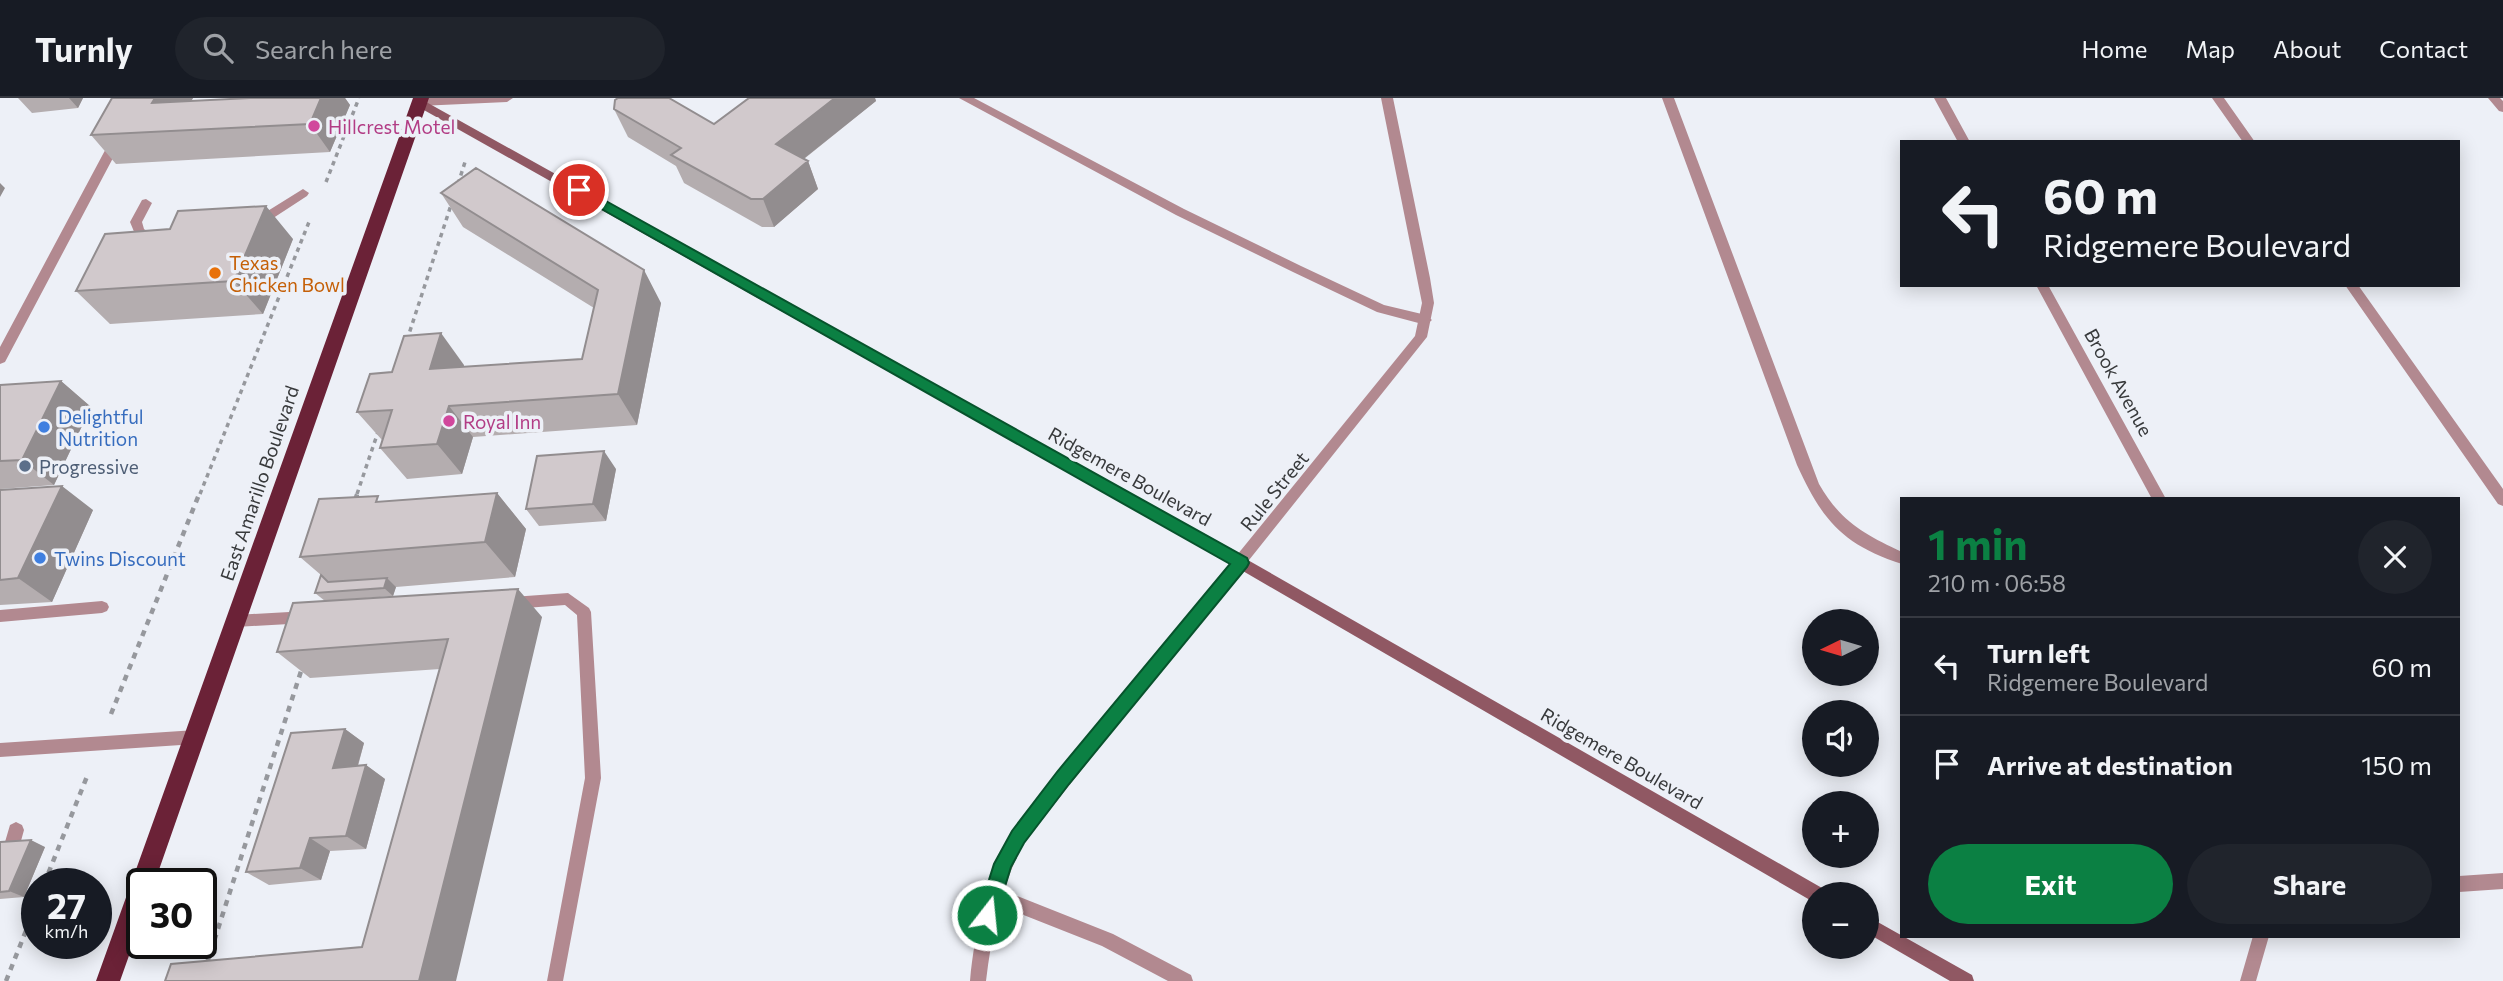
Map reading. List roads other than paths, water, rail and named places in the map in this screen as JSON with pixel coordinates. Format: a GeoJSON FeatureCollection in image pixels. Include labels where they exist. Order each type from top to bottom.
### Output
{"type":"FeatureCollection","features":[{"type":"Feature","properties":{"kind":"highway","name":"East Amarillo Boulevard"},"geometry":{"type":"LineString","coordinates":[[148,868],[420,100]]}},
{"type":"Feature","properties":{"kind":"highway","name":"East Amarillo Boulevard"},"geometry":{"type":"LineString","coordinates":[[108,981],[126,930]]}},
{"type":"Feature","properties":{"kind":"main road","name":"Ridgemere Boulevard"},"geometry":{"type":"LineString","coordinates":[[420,100],[1241,563],[1802,887]]}},
{"type":"Feature","properties":{"kind":"main road"},"geometry":{"type":"LineString","coordinates":[[1879,931],[1966,981]]}},
{"type":"Feature","properties":{"kind":"street"},"geometry":{"type":"LineString","coordinates":[[420,100],[507,98]]}},
{"type":"Feature","properties":{"kind":"street"},"geometry":{"type":"LineString","coordinates":[[965,98],[1180,212],[1297,269],[1381,309],[1426,320]]}},
{"type":"Feature","properties":{"kind":"street","name":"Rule Street"},"geometry":{"type":"LineString","coordinates":[[978,981],[982,936],[992,894],[1003,864],[1018,837],[1421,337],[1428,303],[1387,98]]}},
{"type":"Feature","properties":{"kind":"street"},"geometry":{"type":"LineString","coordinates":[[1668,98],[1804,466],[1821,505],[1849,534],[1900,557]]}},
{"type":"Feature","properties":{"kind":"street"},"geometry":{"type":"LineString","coordinates":[[1940,98],[1963,140]]}},
{"type":"Feature","properties":{"kind":"street"},"geometry":{"type":"LineString","coordinates":[[2218,98],[2248,140]]}},
{"type":"Feature","properties":{"kind":"street"},"geometry":{"type":"LineString","coordinates":[[2494,98],[2503,108]]}},
{"type":"Feature","properties":{"kind":"street"},"geometry":{"type":"LineString","coordinates":[[0,359],[120,134]]}},
{"type":"Feature","properties":{"kind":"street"},"geometry":{"type":"LineString","coordinates":[[248,229],[303,193]]}},
{"type":"Feature","properties":{"kind":"street"},"geometry":{"type":"LineString","coordinates":[[146,203],[136,222],[139,231],[148,240],[162,244]]}},
{"type":"Feature","properties":{"kind":"street","name":"Brook Avenue"},"geometry":{"type":"LineString","coordinates":[[2043,287],[2158,497]]}},
{"type":"Feature","properties":{"kind":"street"},"geometry":{"type":"LineString","coordinates":[[2352,287],[2503,500]]}},
{"type":"Feature","properties":{"kind":"street"},"geometry":{"type":"LineString","coordinates":[[499,604],[568,599],[584,612],[593,779],[555,981]]}},
{"type":"Feature","properties":{"kind":"street"},"geometry":{"type":"LineString","coordinates":[[0,616],[102,607]]}},
{"type":"Feature","properties":{"kind":"street"},"geometry":{"type":"LineString","coordinates":[[236,621],[319,616]]}},
{"type":"Feature","properties":{"kind":"street"},"geometry":{"type":"LineString","coordinates":[[0,750],[195,737]]}},
{"type":"Feature","properties":{"kind":"street"},"geometry":{"type":"LineString","coordinates":[[0,888],[16,830]]}},
{"type":"Feature","properties":{"kind":"street"},"geometry":{"type":"LineString","coordinates":[[2460,884],[2503,881]]}},
{"type":"Feature","properties":{"kind":"street"},"geometry":{"type":"LineString","coordinates":[[992,894],[1107,940],[1185,981]]}},
{"type":"Feature","properties":{"kind":"street"},"geometry":{"type":"LineString","coordinates":[[2248,981],[2260,938]]}},
{"type":"Feature","properties":{"kind":"place","name":"Hillcrest Motel"},"geometry":{"type":"Point","coordinates":[314,126]}},
{"type":"Feature","properties":{"kind":"place","name":"Texas Chicken Bowl"},"geometry":{"type":"Point","coordinates":[215,273]}},
{"type":"Feature","properties":{"kind":"place","name":"Royal Inn"},"geometry":{"type":"Point","coordinates":[449,421]}},
{"type":"Feature","properties":{"kind":"place","name":"Delightful Nutrition"},"geometry":{"type":"Point","coordinates":[44,427]}},
{"type":"Feature","properties":{"kind":"place","name":"Progressive"},"geometry":{"type":"Point","coordinates":[25,466]}},
{"type":"Feature","properties":{"kind":"place","name":"Twins Discount"},"geometry":{"type":"Point","coordinates":[40,558]}}]}
